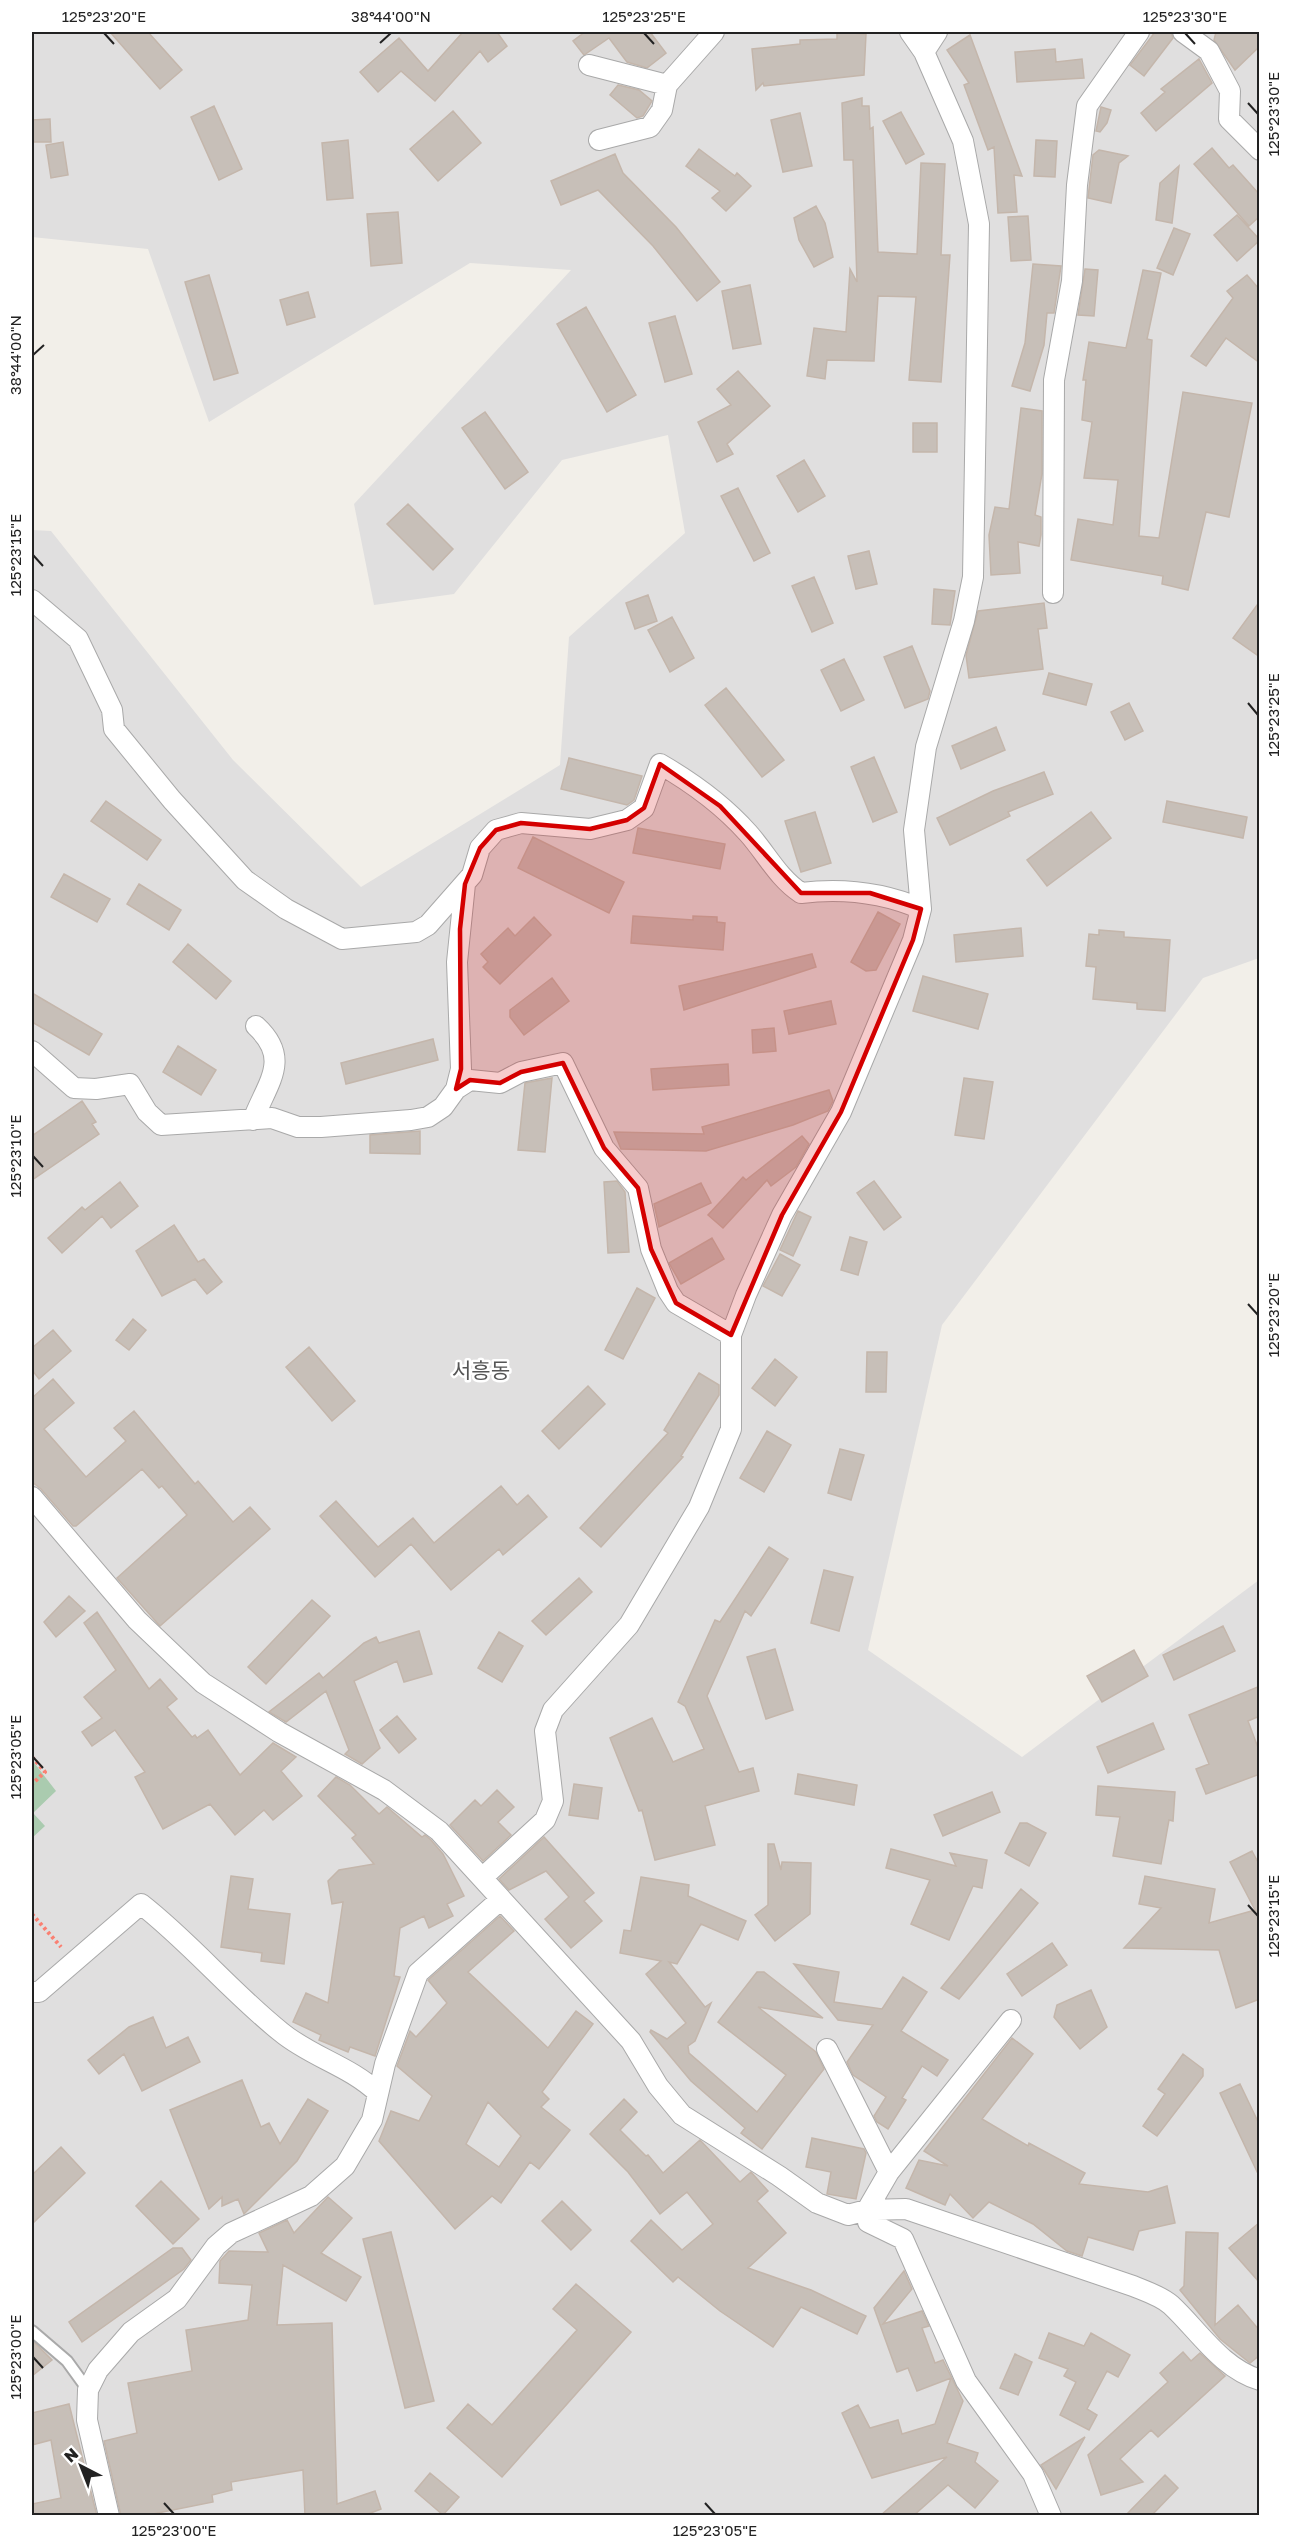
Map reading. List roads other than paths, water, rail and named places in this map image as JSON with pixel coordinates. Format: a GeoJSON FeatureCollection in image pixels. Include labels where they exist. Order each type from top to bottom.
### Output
{"type":"FeatureCollection","features":[{"type":"Feature","properties":{"kind":"street"},"geometry":{"type":"LineString","coordinates":[[599,140],[650,127],[662,110],[666,85],[714,32]]}},
{"type":"Feature","properties":{"kind":"street"},"geometry":{"type":"LineString","coordinates":[[482,1878],[545,1820],[553,1800],[545,1731],[553,1710],[629,1625],[699,1507],[731,1429],[731,1335],[746,1295],[782,1215],[850,1092],[913,940],[921,909],[914,830],[926,747],[964,621],[973,577],[979,224],[963,141],[924,52],[910,32]]}},
{"type":"Feature","properties":{"kind":"street"},"geometry":{"type":"LineString","coordinates":[[924,52],[937,32]]}},
{"type":"Feature","properties":{"kind":"street"},"geometry":{"type":"LineString","coordinates":[[1053,593],[1054,380],[1072,281],[1077,185],[1087,106],[1139,32]]}},
{"type":"Feature","properties":{"kind":"street"},"geometry":{"type":"LineString","coordinates":[[1184,32],[1209,51],[1230,91],[1229,119],[1260,150]]}},
{"type":"Feature","properties":{"kind":"street"},"geometry":{"type":"LineString","coordinates":[[589,65],[666,85]]}},
{"type":"Feature","properties":{"kind":"street"},"geometry":{"type":"LineString","coordinates":[[32,600],[78,639],[112,710],[114,729],[172,800],[246,880],[286,909],[342,939],[416,932],[429,925],[472,875],[480,848],[496,830],[521,823],[590,830],[627,820],[644,808],[660,764],[693,782],[720,806],[748,833],[789,885],[801,893],[831,889],[870,892],[900,900],[921,909]]}},
{"type":"Feature","properties":{"kind":"street"},"geometry":{"type":"LineString","coordinates":[[456,1089],[461,1069],[457,962],[465,884]]}},
{"type":"Feature","properties":{"kind":"street"},"geometry":{"type":"LineString","coordinates":[[253,1120],[273,1075],[276,1058],[273,1046],[256,1026]]}},
{"type":"Feature","properties":{"kind":"street"},"geometry":{"type":"LineString","coordinates":[[32,1051],[74,1088],[96,1089],[130,1084],[147,1112],[161,1125],[206,1120],[272,1118],[298,1127],[321,1127],[411,1120],[428,1117],[443,1107],[456,1089],[470,1080],[500,1083],[521,1072],[563,1063],[604,1148],[638,1188],[651,1249],[668,1291],[676,1303],[731,1335]]}},
{"type":"Feature","properties":{"kind":"street"},"geometry":{"type":"LineString","coordinates":[[32,1497],[137,1620],[203,1683],[279,1732],[384,1790],[416,1811],[439,1831],[631,2041],[658,2086],[682,2115],[779,2176],[817,2203],[848,2215],[867,2210],[906,2210],[1133,2286],[1169,2303],[1207,2345],[1245,2376],[1260,2380]]}},
{"type":"Feature","properties":{"kind":"street"},"geometry":{"type":"LineString","coordinates":[[109,2516],[87,2420],[88,2390],[98,2370],[131,2332],[177,2299],[216,2246],[231,2233],[311,2196],[345,2166],[372,2120],[385,2064],[418,1973],[500,1900]]}},
{"type":"Feature","properties":{"kind":"street"},"geometry":{"type":"LineString","coordinates":[[32,1992],[39,1992],[141,1904],[283,2034],[360,2076],[378,2092]]}},
{"type":"Feature","properties":{"kind":"street"},"geometry":{"type":"LineString","coordinates":[[1011,2020],[889,2172],[867,2210],[868,2222],[903,2239],[966,2381],[1033,2474],[1051,2516]]}},
{"type":"Feature","properties":{"kind":"street"},"geometry":{"type":"LineString","coordinates":[[827,2049],[889,2172]]}},
{"type":"Feature","properties":{"kind":"lane"},"geometry":{"type":"LineString","coordinates":[[32,2331],[67,2361],[88,2390]]}},
{"type":"Feature","properties":{"kind":"district","name":"서흥동"},"geometry":{"type":"Point","coordinates":[481,1370]}}]}
